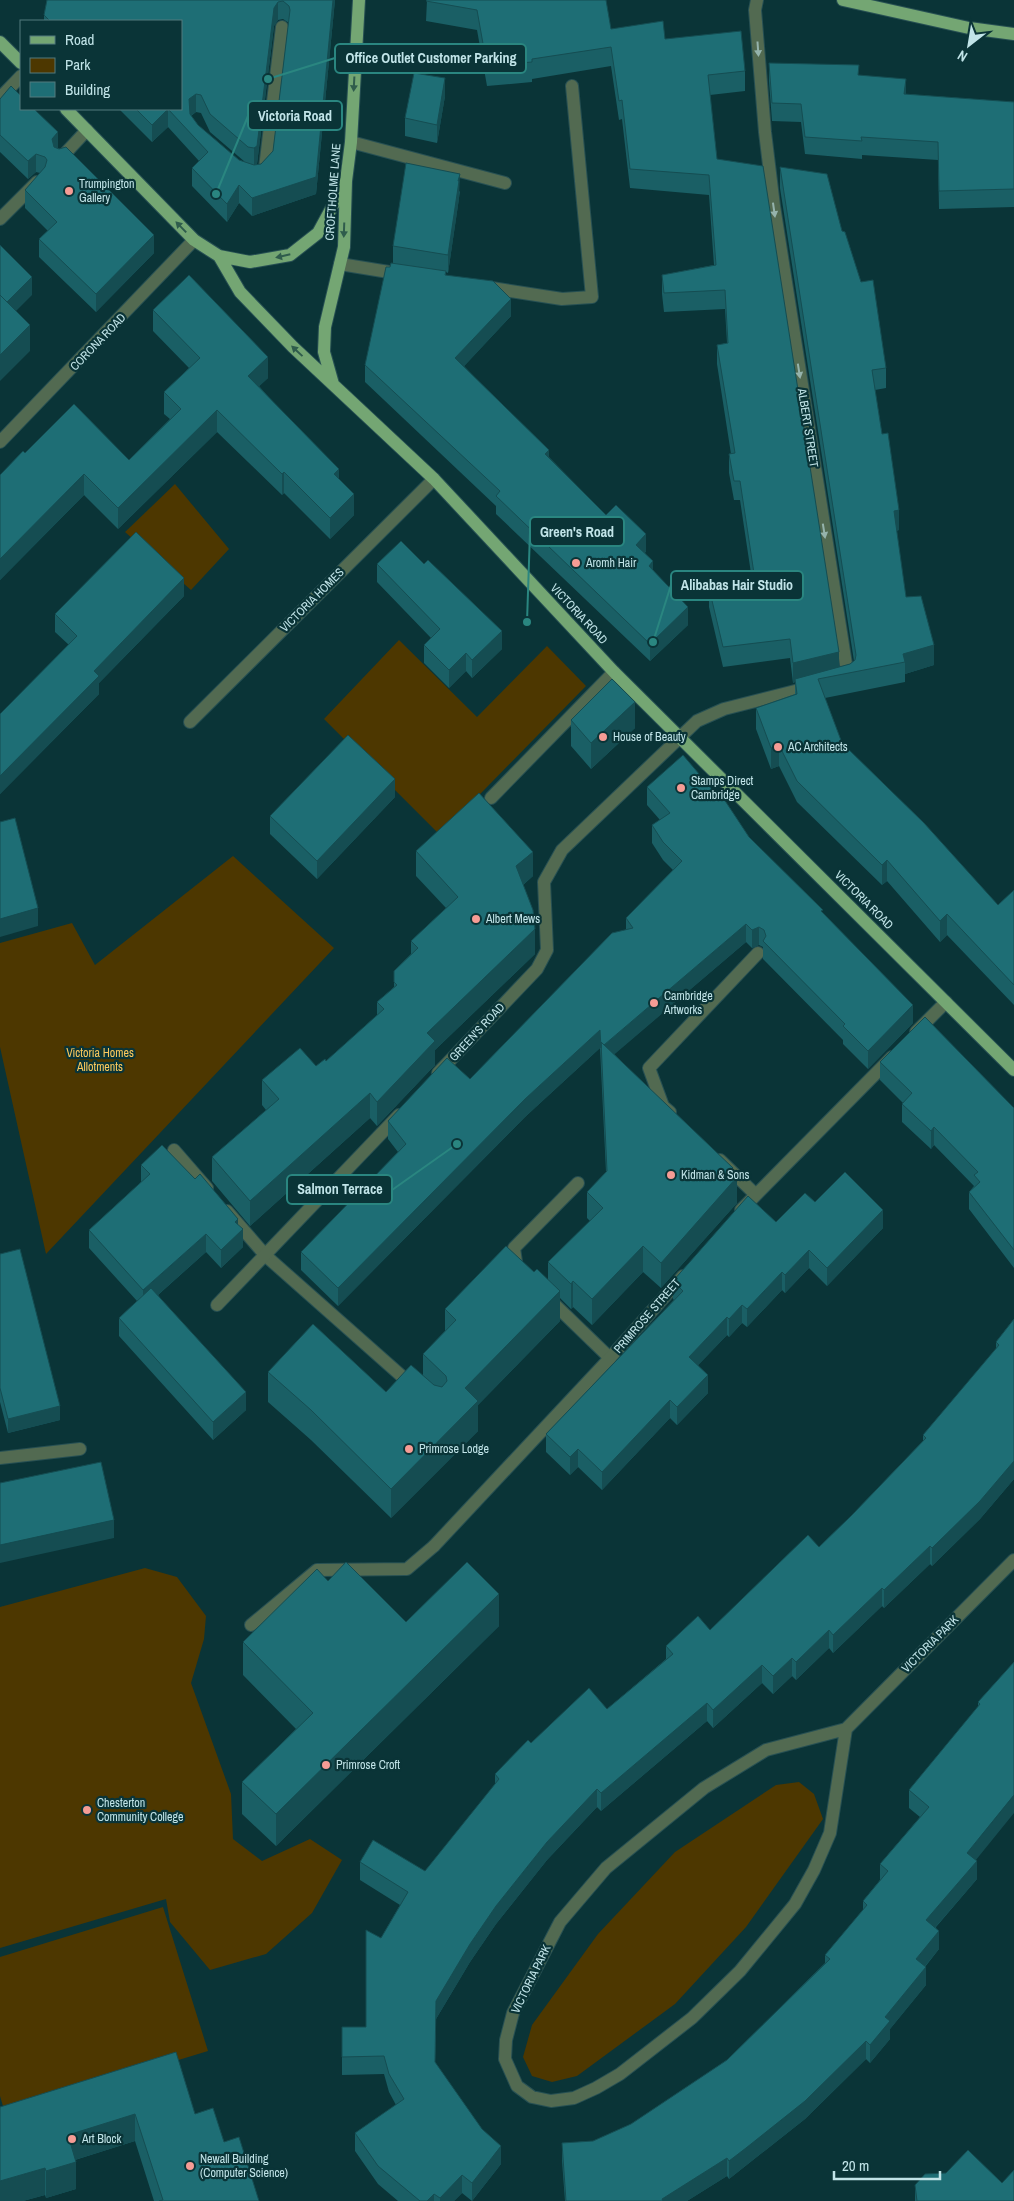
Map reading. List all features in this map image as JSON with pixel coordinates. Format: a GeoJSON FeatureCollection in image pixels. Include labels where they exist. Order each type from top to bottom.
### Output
{"type":"FeatureCollection","features":[{"type":"Feature","properties":{"kind":"main road","name":"CROFTHOLME LANE"},"geometry":{"type":"LineString","coordinates":[[333,384],[324,352],[325,327],[344,247],[346,181],[351,142],[359,0]]}},
{"type":"Feature","properties":{"kind":"main road"},"geometry":{"type":"LineString","coordinates":[[843,0],[960,26],[1014,34]]}},
{"type":"Feature","properties":{"kind":"main road"},"geometry":{"type":"LineString","coordinates":[[0,42],[20,62]]}},
{"type":"Feature","properties":{"kind":"main road","name":"VICTORIA ROAD"},"geometry":{"type":"LineString","coordinates":[[67,110],[194,240],[219,256],[240,292],[293,348],[434,479],[614,672],[681,736],[1014,1070]]}},
{"type":"Feature","properties":{"kind":"main road"},"geometry":{"type":"LineString","coordinates":[[219,256],[250,262],[290,255],[318,233],[346,181]]}},
{"type":"Feature","properties":{"kind":"street","name":"ALBERT STREET"},"geometry":{"type":"LineString","coordinates":[[681,736],[697,721],[724,709],[848,677],[774,206],[765,132],[755,10],[757,0]]}},
{"type":"Feature","properties":{"kind":"street"},"geometry":{"type":"LineString","coordinates":[[244,172],[256,175],[266,168],[282,26]]}},
{"type":"Feature","properties":{"kind":"street"},"geometry":{"type":"LineString","coordinates":[[0,98],[20,77]]}},
{"type":"Feature","properties":{"kind":"street"},"geometry":{"type":"LineString","coordinates":[[474,286],[562,299],[592,297],[572,86]]}},
{"type":"Feature","properties":{"kind":"street"},"geometry":{"type":"LineString","coordinates":[[60,159],[87,130]]}},
{"type":"Feature","properties":{"kind":"street"},"geometry":{"type":"LineString","coordinates":[[351,142],[505,183]]}},
{"type":"Feature","properties":{"kind":"street"},"geometry":{"type":"LineString","coordinates":[[0,219],[39,180]]}},
{"type":"Feature","properties":{"kind":"street","name":"CORONA ROAD"},"geometry":{"type":"LineString","coordinates":[[0,442],[194,240]]}},
{"type":"Feature","properties":{"kind":"street"},"geometry":{"type":"LineString","coordinates":[[340,264],[415,276]]}},
{"type":"Feature","properties":{"kind":"street","name":"VICTORIA HOMES"},"geometry":{"type":"LineString","coordinates":[[190,722],[434,479]]}},
{"type":"Feature","properties":{"kind":"street"},"geometry":{"type":"LineString","coordinates":[[491,798],[614,672]]}},
{"type":"Feature","properties":{"kind":"street","name":"GREEN'S ROAD"},"geometry":{"type":"LineString","coordinates":[[428,1084],[537,969],[547,950],[544,882],[562,850],[681,736]]}},
{"type":"Feature","properties":{"kind":"street"},"geometry":{"type":"LineString","coordinates":[[677,1119],[663,1106],[650,1068],[758,953]]}},
{"type":"Feature","properties":{"kind":"street"},"geometry":{"type":"LineString","coordinates":[[735,1216],[946,1002]]}},
{"type":"Feature","properties":{"kind":"street"},"geometry":{"type":"LineString","coordinates":[[217,1305],[408,1106]]}},
{"type":"Feature","properties":{"kind":"street"},"geometry":{"type":"LineString","coordinates":[[174,1150],[266,1256],[424,1396]]}},
{"type":"Feature","properties":{"kind":"street"},"geometry":{"type":"LineString","coordinates":[[712,1153],[755,1194]]}},
{"type":"Feature","properties":{"kind":"street"},"geometry":{"type":"LineString","coordinates":[[578,1183],[514,1248],[516,1268],[610,1358]]}},
{"type":"Feature","properties":{"kind":"street","name":"PRIMROSE STREET"},"geometry":{"type":"LineString","coordinates":[[251,1625],[317,1570],[407,1569],[434,1546],[610,1358],[689,1269]]}},
{"type":"Feature","properties":{"kind":"street"},"geometry":{"type":"LineString","coordinates":[[0,1458],[80,1449]]}},
{"type":"Feature","properties":{"kind":"street","name":"VICTORIA PARK"},"geometry":{"type":"LineString","coordinates":[[846,1729],[830,1833],[814,1870],[795,1904],[740,1971],[692,2018],[628,2068],[596,2088],[574,2098],[551,2101],[532,2097],[517,2086],[506,2059],[506,2040],[513,2013],[560,1922],[606,1868],[704,1788],[766,1750],[846,1729],[1014,1560]]}},
{"type":"Feature","properties":{"kind":"green space"},"geometry":{"type":"Polygon","coordinates":[[[175,484],[229,549],[191,590],[125,532],[175,484]]]}},
{"type":"Feature","properties":{"kind":"green space"},"geometry":{"type":"Polygon","coordinates":[[[399,640],[477,717],[547,646],[586,686],[440,835],[324,719],[399,640]]]}},
{"type":"Feature","properties":{"kind":"green space","name":"Victoria Homes Allotments"},"geometry":{"type":"Polygon","coordinates":[[[233,856],[334,948],[46,1254],[0,1047],[0,943],[72,923],[95,965],[233,856]]]}},
{"type":"Feature","properties":{"kind":"green space"},"geometry":{"type":"Polygon","coordinates":[[[145,1568],[177,1577],[206,1616],[204,1639],[191,1683],[231,1794],[233,1839],[262,1861],[310,1839],[342,1860],[312,1913],[266,1954],[210,1970],[170,1922],[166,1899],[0,1948],[0,1607],[145,1568]]]}},
{"type":"Feature","properties":{"kind":"green space"},"geometry":{"type":"Polygon","coordinates":[[[799,1782],[814,1794],[823,1819],[746,1927],[675,2004],[577,2076],[552,2082],[532,2076],[523,2057],[532,2025],[598,1934],[675,1852],[776,1785],[799,1782]]]}},
{"type":"Feature","properties":{"kind":"green space"},"geometry":{"type":"Polygon","coordinates":[[[163,1907],[208,2051],[5,2113],[0,2096],[0,1957],[163,1907]]]}},
{"type":"Feature","properties":{"kind":"building"},"geometry":{"type":"Polygon","coordinates":[[[47,0],[333,0],[316,177],[252,198],[239,185],[227,204],[192,168],[208,152],[169,110],[182,110],[182,20],[49,20],[44,15],[47,0]],[[283,1],[278,2],[274,8],[257,146],[254,148],[248,147],[210,114],[201,95],[196,94],[189,99],[190,114],[198,125],[239,160],[254,165],[261,164],[273,151],[289,6],[283,1]]]}},
{"type":"Feature","properties":{"kind":"building"},"geometry":{"type":"Polygon","coordinates":[[[427,0],[606,0],[611,29],[663,21],[665,39],[741,31],[745,71],[708,75],[717,159],[763,166],[839,652],[793,663],[790,639],[723,647],[709,588],[755,580],[740,481],[734,481],[729,454],[735,453],[717,345],[728,343],[725,290],[664,293],[662,275],[716,265],[709,175],[630,169],[622,100],[619,101],[611,47],[532,59],[532,62],[487,66],[477,10],[427,0]]]}},
{"type":"Feature","properties":{"kind":"building"},"geometry":{"type":"Polygon","coordinates":[[[769,63],[859,65],[858,75],[906,79],[904,94],[1014,102],[1014,189],[939,191],[938,142],[861,137],[862,141],[805,137],[801,104],[772,103],[769,63]]]}},
{"type":"Feature","properties":{"kind":"building"},"geometry":{"type":"Polygon","coordinates":[[[414,73],[445,78],[437,125],[405,118],[414,73]]]}},
{"type":"Feature","properties":{"kind":"building"},"geometry":{"type":"Polygon","coordinates":[[[11,86],[20,95],[20,110],[35,110],[58,132],[52,139],[54,147],[59,149],[66,147],[154,235],[96,294],[39,239],[57,222],[25,190],[45,167],[47,160],[45,157],[36,154],[28,161],[0,135],[0,99],[11,86]]]}},
{"type":"Feature","properties":{"kind":"building"},"geometry":{"type":"Polygon","coordinates":[[[137,110],[167,110],[152,125],[137,110]]]}},
{"type":"Feature","properties":{"kind":"building"},"geometry":{"type":"Polygon","coordinates":[[[406,163],[460,174],[448,255],[393,246],[406,163]]]}},
{"type":"Feature","properties":{"kind":"building"},"geometry":{"type":"Polygon","coordinates":[[[780,167],[827,174],[842,231],[845,232],[861,282],[873,280],[886,368],[872,370],[882,434],[888,433],[899,510],[894,511],[906,597],[921,596],[934,645],[903,654],[905,662],[818,679],[842,743],[924,823],[998,905],[1014,890],[1014,985],[947,914],[940,921],[887,860],[882,865],[797,781],[779,745],[771,748],[756,708],[797,694],[795,679],[850,664],[855,660],[856,655],[780,167]]]}},
{"type":"Feature","properties":{"kind":"building"},"geometry":{"type":"Polygon","coordinates":[[[0,245],[32,277],[7,302],[0,295],[0,245]]]}},
{"type":"Feature","properties":{"kind":"building"},"geometry":{"type":"Polygon","coordinates":[[[391,263],[446,271],[445,275],[493,281],[511,299],[455,358],[549,450],[545,454],[606,515],[616,505],[646,534],[636,545],[653,561],[649,566],[688,607],[650,644],[496,496],[500,491],[365,365],[386,267],[390,267],[391,263]]]}},
{"type":"Feature","properties":{"kind":"building"},"geometry":{"type":"Polygon","coordinates":[[[189,275],[268,357],[248,376],[339,469],[334,474],[354,494],[330,518],[217,410],[118,508],[84,474],[0,559],[0,475],[74,404],[129,460],[181,409],[164,392],[200,358],[153,310],[189,275]]]}},
{"type":"Feature","properties":{"kind":"building"},"geometry":{"type":"Polygon","coordinates":[[[0,295],[30,325],[0,355],[0,295]]]}},
{"type":"Feature","properties":{"kind":"building"},"geometry":{"type":"Polygon","coordinates":[[[136,532],[184,578],[94,671],[99,676],[0,776],[0,714],[77,636],[55,614],[136,532]]]}},
{"type":"Feature","properties":{"kind":"building"},"geometry":{"type":"Polygon","coordinates":[[[401,541],[424,564],[428,560],[502,631],[472,660],[466,653],[449,670],[424,645],[440,629],[377,564],[401,541]]]}},
{"type":"Feature","properties":{"kind":"building"},"geometry":{"type":"Polygon","coordinates":[[[612,679],[635,702],[591,743],[571,720],[612,679]]]}},
{"type":"Feature","properties":{"kind":"building"},"geometry":{"type":"Polygon","coordinates":[[[348,735],[395,779],[317,861],[270,816],[348,735]]]}},
{"type":"Feature","properties":{"kind":"building"},"geometry":{"type":"Polygon","coordinates":[[[683,755],[717,795],[720,793],[749,837],[823,910],[821,911],[913,1005],[868,1051],[843,1026],[845,1024],[763,941],[766,936],[764,930],[759,927],[752,930],[746,924],[604,1045],[601,1042],[601,1048],[600,1030],[525,1099],[338,1288],[301,1252],[406,1144],[388,1121],[447,1058],[470,1079],[612,933],[633,928],[626,918],[682,861],[663,842],[652,825],[670,813],[647,787],[683,755]]]}},
{"type":"Feature","properties":{"kind":"building"},"geometry":{"type":"Polygon","coordinates":[[[479,793],[533,852],[516,866],[533,910],[535,929],[427,1033],[435,1041],[377,1102],[370,1093],[250,1201],[212,1157],[279,1099],[262,1080],[300,1048],[316,1066],[325,1059],[326,1061],[384,1009],[377,1002],[397,985],[394,982],[394,971],[418,948],[411,941],[458,897],[416,851],[479,793]]]}},
{"type":"Feature","properties":{"kind":"building"},"geometry":{"type":"Polygon","coordinates":[[[15,818],[38,908],[0,919],[0,822],[15,818]]]}},
{"type":"Feature","properties":{"kind":"building"},"geometry":{"type":"Polygon","coordinates":[[[925,1017],[1014,1108],[1014,1250],[969,1192],[980,1182],[974,1175],[978,1172],[934,1127],[931,1131],[902,1104],[912,1093],[880,1062],[925,1017]]]}},
{"type":"Feature","properties":{"kind":"building"},"geometry":{"type":"Polygon","coordinates":[[[601,1042],[733,1168],[730,1171],[737,1177],[661,1263],[643,1246],[592,1299],[573,1281],[571,1284],[548,1262],[603,1208],[587,1192],[607,1171],[601,1042]]]}},
{"type":"Feature","properties":{"kind":"building"},"geometry":{"type":"Polygon","coordinates":[[[162,1145],[195,1179],[200,1174],[238,1219],[235,1222],[243,1229],[221,1250],[206,1234],[143,1290],[89,1230],[150,1174],[141,1165],[162,1145]]]}},
{"type":"Feature","properties":{"kind":"building"},"geometry":{"type":"Polygon","coordinates":[[[845,1172],[883,1210],[827,1268],[809,1250],[785,1275],[782,1272],[747,1309],[742,1305],[729,1319],[727,1317],[689,1357],[708,1375],[677,1407],[670,1400],[602,1472],[578,1449],[570,1457],[546,1434],[683,1291],[673,1281],[748,1196],[776,1222],[805,1193],[815,1202],[845,1172]]]}},
{"type":"Feature","properties":{"kind":"building"},"geometry":{"type":"Polygon","coordinates":[[[506,1246],[534,1272],[537,1269],[560,1291],[465,1388],[478,1401],[391,1489],[311,1410],[268,1372],[313,1324],[386,1392],[411,1365],[434,1385],[442,1387],[447,1381],[446,1376],[423,1354],[456,1320],[445,1309],[506,1246]]]}},
{"type":"Feature","properties":{"kind":"building"},"geometry":{"type":"Polygon","coordinates":[[[20,1249],[60,1406],[8,1419],[0,1388],[0,1254],[20,1249]]]}},
{"type":"Feature","properties":{"kind":"building"},"geometry":{"type":"Polygon","coordinates":[[[151,1288],[246,1392],[213,1422],[119,1318],[151,1288]]]}},
{"type":"Feature","properties":{"kind":"building"},"geometry":{"type":"Polygon","coordinates":[[[1014,1319],[1014,1461],[980,1501],[932,1548],[930,1546],[884,1590],[882,1588],[833,1635],[829,1630],[796,1662],[792,1658],[773,1676],[762,1665],[713,1710],[707,1703],[601,1793],[597,1789],[547,1842],[496,1906],[470,1944],[436,2001],[435,2062],[482,2129],[501,2146],[472,2183],[462,2175],[440,2198],[434,2194],[427,2201],[420,2201],[378,2166],[355,2133],[404,2099],[389,2074],[384,2056],[342,2057],[342,2027],[366,2027],[366,1930],[381,1938],[408,1892],[360,1862],[373,1840],[425,1871],[499,1779],[495,1774],[528,1740],[531,1743],[589,1688],[607,1709],[673,1654],[666,1646],[698,1616],[710,1630],[808,1535],[819,1547],[926,1438],[923,1435],[999,1345],[996,1342],[1014,1319]]]}},
{"type":"Feature","properties":{"kind":"building"},"geometry":{"type":"Polygon","coordinates":[[[101,1462],[114,1520],[0,1545],[0,1483],[101,1462]]]}},
{"type":"Feature","properties":{"kind":"building"},"geometry":{"type":"Polygon","coordinates":[[[346,1562],[406,1622],[467,1562],[499,1594],[276,1814],[242,1782],[313,1713],[243,1642],[317,1569],[328,1581],[346,1562]]]}},
{"type":"Feature","properties":{"kind":"building"},"geometry":{"type":"Polygon","coordinates":[[[1014,1662],[1014,1795],[967,1853],[977,1861],[926,1920],[939,1931],[916,1959],[926,1967],[885,2017],[890,2021],[870,2045],[866,2041],[805,2101],[746,2148],[729,2161],[727,2158],[662,2199],[663,2201],[566,2201],[562,2143],[593,2141],[631,2124],[727,2060],[830,1959],[825,1955],[867,1905],[863,1901],[888,1871],[880,1864],[929,1807],[909,1790],[980,1704],[978,1702],[1014,1662]]]}},
{"type":"Feature","properties":{"kind":"building"},"geometry":{"type":"Polygon","coordinates":[[[176,2052],[195,2114],[213,2108],[224,2142],[239,2137],[259,2201],[159,2201],[163,2200],[135,2114],[68,2135],[76,2162],[46,2171],[45,2168],[0,2181],[0,2107],[176,2052]]]}},
{"type":"Feature","properties":{"kind":"building"},"geometry":{"type":"Polygon","coordinates":[[[968,2150],[1002,2183],[1014,2170],[1014,2201],[917,2201],[915,2185],[925,2174],[946,2173],[968,2150]]]}},
{"type":"Feature","properties":{"kind":"place","name":"Office Outlet Customer Parking"},"geometry":{"type":"Point","coordinates":[268,79]}},
{"type":"Feature","properties":{"kind":"place","name":"Trumpington Gallery"},"geometry":{"type":"Point","coordinates":[69,191]}},
{"type":"Feature","properties":{"kind":"place","name":"Victoria Road"},"geometry":{"type":"Point","coordinates":[216,194]}},
{"type":"Feature","properties":{"kind":"place","name":"Aromh Hair"},"geometry":{"type":"Point","coordinates":[576,563]}},
{"type":"Feature","properties":{"kind":"place","name":"Green's Road"},"geometry":{"type":"Point","coordinates":[527,622]}},
{"type":"Feature","properties":{"kind":"place","name":"Alibabas Hair Studio"},"geometry":{"type":"Point","coordinates":[653,642]}},
{"type":"Feature","properties":{"kind":"place","name":"House of Beauty"},"geometry":{"type":"Point","coordinates":[603,737]}},
{"type":"Feature","properties":{"kind":"place","name":"AC Architects"},"geometry":{"type":"Point","coordinates":[778,747]}},
{"type":"Feature","properties":{"kind":"place","name":"Stamps Direct Cambridge"},"geometry":{"type":"Point","coordinates":[681,788]}},
{"type":"Feature","properties":{"kind":"place","name":"Albert Mews"},"geometry":{"type":"Point","coordinates":[476,919]}},
{"type":"Feature","properties":{"kind":"place","name":"Cambridge Artworks"},"geometry":{"type":"Point","coordinates":[654,1003]}},
{"type":"Feature","properties":{"kind":"place","name":"Salmon Terrace"},"geometry":{"type":"Point","coordinates":[457,1144]}},
{"type":"Feature","properties":{"kind":"place","name":"Kidman & Sons"},"geometry":{"type":"Point","coordinates":[671,1175]}},
{"type":"Feature","properties":{"kind":"place","name":"Primrose Lodge"},"geometry":{"type":"Point","coordinates":[409,1449]}},
{"type":"Feature","properties":{"kind":"place","name":"Primrose Croft"},"geometry":{"type":"Point","coordinates":[326,1765]}},
{"type":"Feature","properties":{"kind":"place","name":"Chesterton Community College"},"geometry":{"type":"Point","coordinates":[87,1810]}},
{"type":"Feature","properties":{"kind":"place","name":"Art Block"},"geometry":{"type":"Point","coordinates":[72,2139]}},
{"type":"Feature","properties":{"kind":"place","name":"Newall Building (Computer Science)"},"geometry":{"type":"Point","coordinates":[190,2166]}}]}
